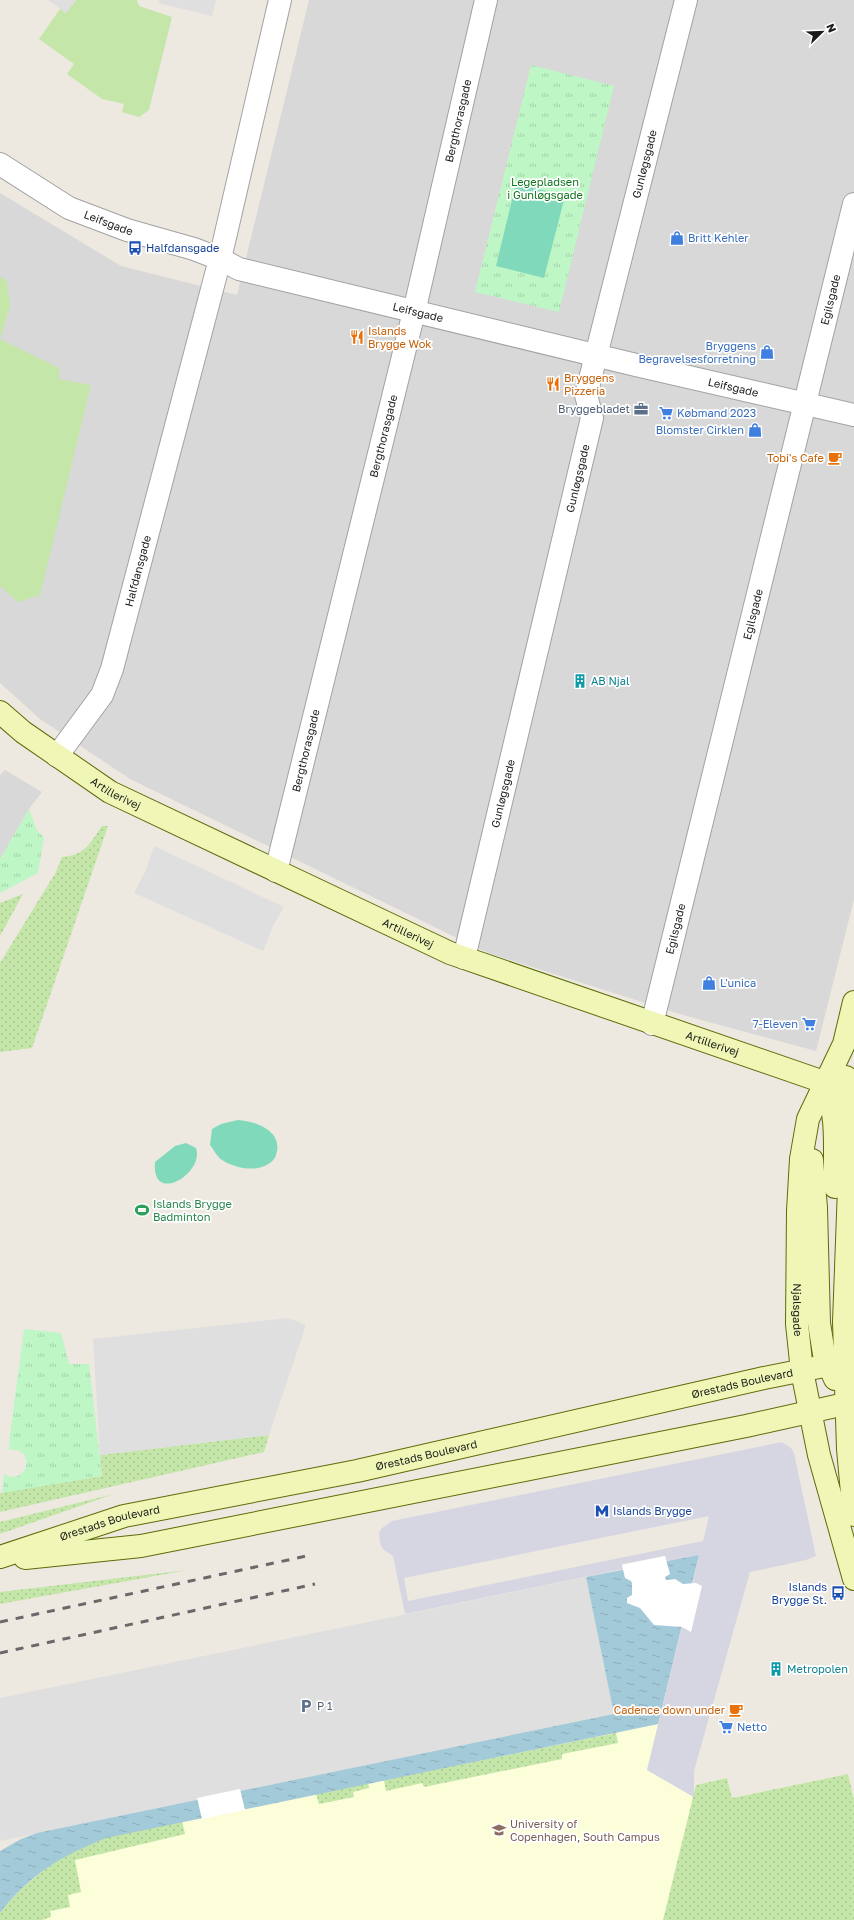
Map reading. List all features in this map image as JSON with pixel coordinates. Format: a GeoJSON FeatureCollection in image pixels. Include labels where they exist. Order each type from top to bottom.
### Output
{"type":"FeatureCollection","features":[{"type":"Feature","properties":{"kind":"street","name":"Halfdansgade"},"geometry":{"type":"LineString","coordinates":[[57,756],[102,695],[112,669],[220,259],[280,0]]}},
{"type":"Feature","properties":{"kind":"street","name":"Bergthorasgade"},"geometry":{"type":"LineString","coordinates":[[276,871],[414,312],[486,0]]}},
{"type":"Feature","properties":{"kind":"street","name":"Gunløgsgade"},"geometry":{"type":"LineString","coordinates":[[464,958],[592,418],[586,395],[686,0]]}},
{"type":"Feature","properties":{"kind":"street","name":"Leifsgade"},"geometry":{"type":"LineString","coordinates":[[0,164],[69,208],[127,230],[220,259],[239,269],[597,356],[854,415]]}},
{"type":"Feature","properties":{"kind":"street","name":"Egilsgade"},"geometry":{"type":"LineString","coordinates":[[652,1024],[803,404],[854,204]]}},
{"type":"Feature","properties":{"kind":"street","name":"Artillerivej"},"geometry":{"type":"LineString","coordinates":[[0,712],[23,732],[110,792],[450,953],[851,1092]]}},
{"type":"Feature","properties":{"kind":"street","name":"Njalsgade"},"geometry":{"type":"LineString","coordinates":[[854,1002],[844,1044],[808,1119],[801,1159],[798,1211],[798,1324],[802,1371],[820,1455],[854,1579]]}},
{"type":"Feature","properties":{"kind":"street","name":"Njalsgade"},"geometry":{"type":"LineString","coordinates":[[844,1044],[851,1092],[851,1134],[843,1362],[850,1398],[848,1449],[854,1515]]}},
{"type":"Feature","properties":{"kind":"street"},"geometry":{"type":"LineString","coordinates":[[825,1084],[832,1103],[834,1128],[835,1214],[844,1322]]}},
{"type":"Feature","properties":{"kind":"street"},"geometry":{"type":"LineString","coordinates":[[808,1119],[816,1208],[819,1324],[824,1354],[843,1362]]}},
{"type":"Feature","properties":{"kind":"street","name":"Ørestads Boulevard"},"geometry":{"type":"LineString","coordinates":[[0,1557],[124,1516],[357,1470],[843,1362]]}},
{"type":"Feature","properties":{"kind":"street","name":"Ørestads Boulevard"},"geometry":{"type":"LineString","coordinates":[[0,1560],[140,1546],[811,1412],[850,1398]]}},
{"type":"Feature","properties":{"kind":"shaded area"},"geometry":{"type":"Polygon","coordinates":[[[48,0],[76,0],[66,13],[48,0]]]}},
{"type":"Feature","properties":{"kind":"shaded area"},"geometry":{"type":"Polygon","coordinates":[[[159,0],[216,0],[212,16],[158,3],[159,0]]]}},
{"type":"Feature","properties":{"kind":"shaded area"},"geometry":{"type":"Polygon","coordinates":[[[309,0],[854,0],[854,899],[816,1051],[683,1015],[488,953],[130,779],[40,719],[0,683],[0,193],[121,266],[237,295],[309,0]]]}},
{"type":"Feature","properties":{"kind":"shaded area"},"geometry":{"type":"Polygon","coordinates":[[[5,770],[42,792],[29,809],[0,859],[0,775],[5,770]]]}},
{"type":"Feature","properties":{"kind":"shaded area"},"geometry":{"type":"Polygon","coordinates":[[[154,846],[284,907],[273,926],[263,951],[134,893],[146,870],[154,846]]]}},
{"type":"Feature","properties":{"kind":"shaded area"},"geometry":{"type":"Polygon","coordinates":[[[288,1318],[306,1325],[269,1435],[100,1455],[93,1339],[288,1318]]]}},
{"type":"Feature","properties":{"kind":"shaded area"},"geometry":{"type":"Polygon","coordinates":[[[782,1442],[791,1448],[794,1453],[816,1556],[806,1560],[750,1572],[694,1771],[694,1797],[647,1770],[682,1627],[696,1583],[693,1583],[699,1555],[667,1562],[665,1556],[622,1564],[623,1569],[405,1614],[393,1556],[384,1550],[380,1544],[379,1533],[382,1528],[392,1521],[782,1442]],[[709,1516],[404,1578],[408,1601],[703,1541],[709,1516]]]}},
{"type":"Feature","properties":{"kind":"shaded area","name":"P 1"},"geometry":{"type":"Polygon","coordinates":[[[586,1577],[615,1714],[0,1841],[0,1698],[586,1577]]]}},
{"type":"Feature","properties":{"kind":"shaded area","name":"University of Copenhagen, South Campus"},"geometry":{"type":"Polygon","coordinates":[[[658,1724],[647,1770],[693,1797],[696,1785],[727,1778],[732,1798],[848,1774],[854,1800],[854,1920],[0,1920],[0,1913],[10,1900],[106,1838],[658,1724]]]}},
{"type":"Feature","properties":{"kind":"green space"},"geometry":{"type":"Polygon","coordinates":[[[76,0],[137,0],[139,6],[172,17],[149,110],[139,117],[122,112],[124,104],[102,99],[67,74],[74,64],[39,39],[60,9],[66,13],[76,0]]]}},
{"type":"Feature","properties":{"kind":"green space","name":"Legepladsen i Gunløgsgade"},"geometry":{"type":"Polygon","coordinates":[[[531,65],[614,86],[559,312],[475,292],[531,65]]]}},
{"type":"Feature","properties":{"kind":"green space"},"geometry":{"type":"Polygon","coordinates":[[[516,183],[565,196],[544,278],[496,266],[516,183]]]}},
{"type":"Feature","properties":{"kind":"green space"},"geometry":{"type":"Polygon","coordinates":[[[0,277],[7,281],[10,306],[0,339],[0,277]]]}},
{"type":"Feature","properties":{"kind":"green space"},"geometry":{"type":"Polygon","coordinates":[[[0,339],[59,368],[59,379],[91,385],[40,595],[18,602],[0,586],[0,339]]]}},
{"type":"Feature","properties":{"kind":"green space"},"geometry":{"type":"Polygon","coordinates":[[[29,809],[37,830],[44,838],[38,873],[0,893],[0,859],[29,809]]]}},
{"type":"Feature","properties":{"kind":"green space"},"geometry":{"type":"Polygon","coordinates":[[[102,826],[108,826],[32,1048],[0,1052],[0,963],[56,872],[62,857],[77,854],[86,848],[102,826]]]}},
{"type":"Feature","properties":{"kind":"green space"},"geometry":{"type":"Polygon","coordinates":[[[23,894],[0,936],[0,903],[23,894]]]}},
{"type":"Feature","properties":{"kind":"green space"},"geometry":{"type":"Polygon","coordinates":[[[238,1120],[251,1122],[265,1128],[275,1137],[277,1151],[275,1158],[269,1164],[256,1168],[241,1168],[234,1166],[222,1160],[210,1145],[212,1129],[221,1124],[238,1120]]]}},
{"type":"Feature","properties":{"kind":"green space"},"geometry":{"type":"Polygon","coordinates":[[[186,1143],[196,1148],[197,1158],[193,1167],[186,1175],[177,1181],[169,1183],[161,1182],[156,1175],[155,1162],[175,1146],[186,1143]]]}},
{"type":"Feature","properties":{"kind":"green space"},"geometry":{"type":"Polygon","coordinates":[[[24,1329],[61,1333],[69,1364],[89,1364],[102,1476],[2,1493],[4,1474],[12,1477],[19,1476],[24,1472],[26,1466],[26,1460],[23,1454],[18,1450],[9,1450],[24,1329]]]}},
{"type":"Feature","properties":{"kind":"green space"},"geometry":{"type":"Polygon","coordinates":[[[269,1435],[264,1452],[0,1512],[0,1493],[102,1476],[100,1455],[269,1435]]]}},
{"type":"Feature","properties":{"kind":"green space"},"geometry":{"type":"Polygon","coordinates":[[[114,1494],[0,1534],[0,1522],[114,1494]]]}},
{"type":"Feature","properties":{"kind":"green space"},"geometry":{"type":"Polygon","coordinates":[[[188,1570],[0,1604],[0,1592],[188,1570]]]}},
{"type":"Feature","properties":{"kind":"green space"},"geometry":{"type":"Polygon","coordinates":[[[616,1733],[618,1743],[562,1754],[562,1759],[424,1787],[422,1783],[386,1791],[384,1780],[616,1733]]]}},
{"type":"Feature","properties":{"kind":"green space"},"geometry":{"type":"Polygon","coordinates":[[[848,1774],[854,1800],[854,1920],[663,1920],[696,1785],[727,1778],[732,1798],[848,1774]]]}},
{"type":"Feature","properties":{"kind":"green space"},"geometry":{"type":"Polygon","coordinates":[[[368,1783],[369,1788],[353,1792],[354,1797],[319,1804],[316,1794],[368,1783]]]}},
{"type":"Feature","properties":{"kind":"green space"},"geometry":{"type":"Polygon","coordinates":[[[182,1821],[185,1834],[75,1860],[81,1892],[68,1895],[70,1907],[50,1911],[51,1917],[42,1920],[0,1920],[0,1913],[22,1888],[47,1868],[74,1851],[114,1835],[182,1821]]]}},
{"type":"Feature","properties":{"kind":"water"},"geometry":{"type":"Polygon","coordinates":[[[699,1555],[658,1724],[106,1838],[74,1852],[47,1868],[23,1887],[0,1913],[0,1851],[21,1839],[37,1833],[614,1714],[586,1577],[699,1555]]]}},
{"type":"Feature","properties":{"kind":"pier"},"geometry":{"type":"Polygon","coordinates":[[[665,1556],[670,1574],[665,1577],[666,1580],[675,1579],[683,1584],[696,1583],[702,1586],[691,1632],[682,1627],[654,1625],[640,1608],[627,1603],[627,1598],[632,1595],[632,1583],[625,1578],[622,1565],[665,1556]]]}},
{"type":"Feature","properties":{"kind":"pier"},"geometry":{"type":"Polygon","coordinates":[[[240,1789],[245,1810],[202,1819],[197,1798],[240,1789]]]}},
{"type":"Feature","properties":{"kind":"railway"},"geometry":{"type":"LineString","coordinates":[[0,1622],[311,1555]]}},
{"type":"Feature","properties":{"kind":"railway"},"geometry":{"type":"LineString","coordinates":[[0,1653],[315,1584]]}},
{"type":"Feature","properties":{"kind":"place","name":"Britt Kehler"},"geometry":{"type":"Point","coordinates":[677,238]}},
{"type":"Feature","properties":{"kind":"place","name":"Halfdansgade"},"geometry":{"type":"Point","coordinates":[135,248]}},
{"type":"Feature","properties":{"kind":"place","name":"Islands Brygge Wok"},"geometry":{"type":"Point","coordinates":[357,337]}},
{"type":"Feature","properties":{"kind":"place","name":"Bryggens Begravelsesforretning"},"geometry":{"type":"Point","coordinates":[767,352]}},
{"type":"Feature","properties":{"kind":"place","name":"Bryggens Pizzeria"},"geometry":{"type":"Point","coordinates":[553,384]}},
{"type":"Feature","properties":{"kind":"place","name":"Bryggebladet"},"geometry":{"type":"Point","coordinates":[641,409]}},
{"type":"Feature","properties":{"kind":"place","name":"Købmand 2023"},"geometry":{"type":"Point","coordinates":[666,413]}},
{"type":"Feature","properties":{"kind":"place","name":"Blomster Cirklen"},"geometry":{"type":"Point","coordinates":[755,430]}},
{"type":"Feature","properties":{"kind":"place","name":"Tobi's Cafe"},"geometry":{"type":"Point","coordinates":[835,458]}},
{"type":"Feature","properties":{"kind":"place","name":"AB Njal"},"geometry":{"type":"Point","coordinates":[580,681]}},
{"type":"Feature","properties":{"kind":"place","name":"L'unica"},"geometry":{"type":"Point","coordinates":[709,983]}},
{"type":"Feature","properties":{"kind":"place","name":"7-Eleven"},"geometry":{"type":"Point","coordinates":[809,1024]}},
{"type":"Feature","properties":{"kind":"place","name":"Islands Brygge Badminton"},"geometry":{"type":"Point","coordinates":[142,1210]}},
{"type":"Feature","properties":{"kind":"place","name":"Islands Brygge"},"geometry":{"type":"Point","coordinates":[602,1511]}},
{"type":"Feature","properties":{"kind":"place","name":"Islands Brygge St."},"geometry":{"type":"Point","coordinates":[838,1593]}},
{"type":"Feature","properties":{"kind":"place","name":"Metropolen"},"geometry":{"type":"Point","coordinates":[776,1669]}},
{"type":"Feature","properties":{"kind":"place","name":"P 1"},"geometry":{"type":"Point","coordinates":[306,1706]}},
{"type":"Feature","properties":{"kind":"place","name":"Cadence down under"},"geometry":{"type":"Point","coordinates":[736,1710]}},
{"type":"Feature","properties":{"kind":"place","name":"Netto"},"geometry":{"type":"Point","coordinates":[726,1727]}},
{"type":"Feature","properties":{"kind":"place","name":"University of Copenhagen, South Campus"},"geometry":{"type":"Point","coordinates":[499,1830]}}]}
